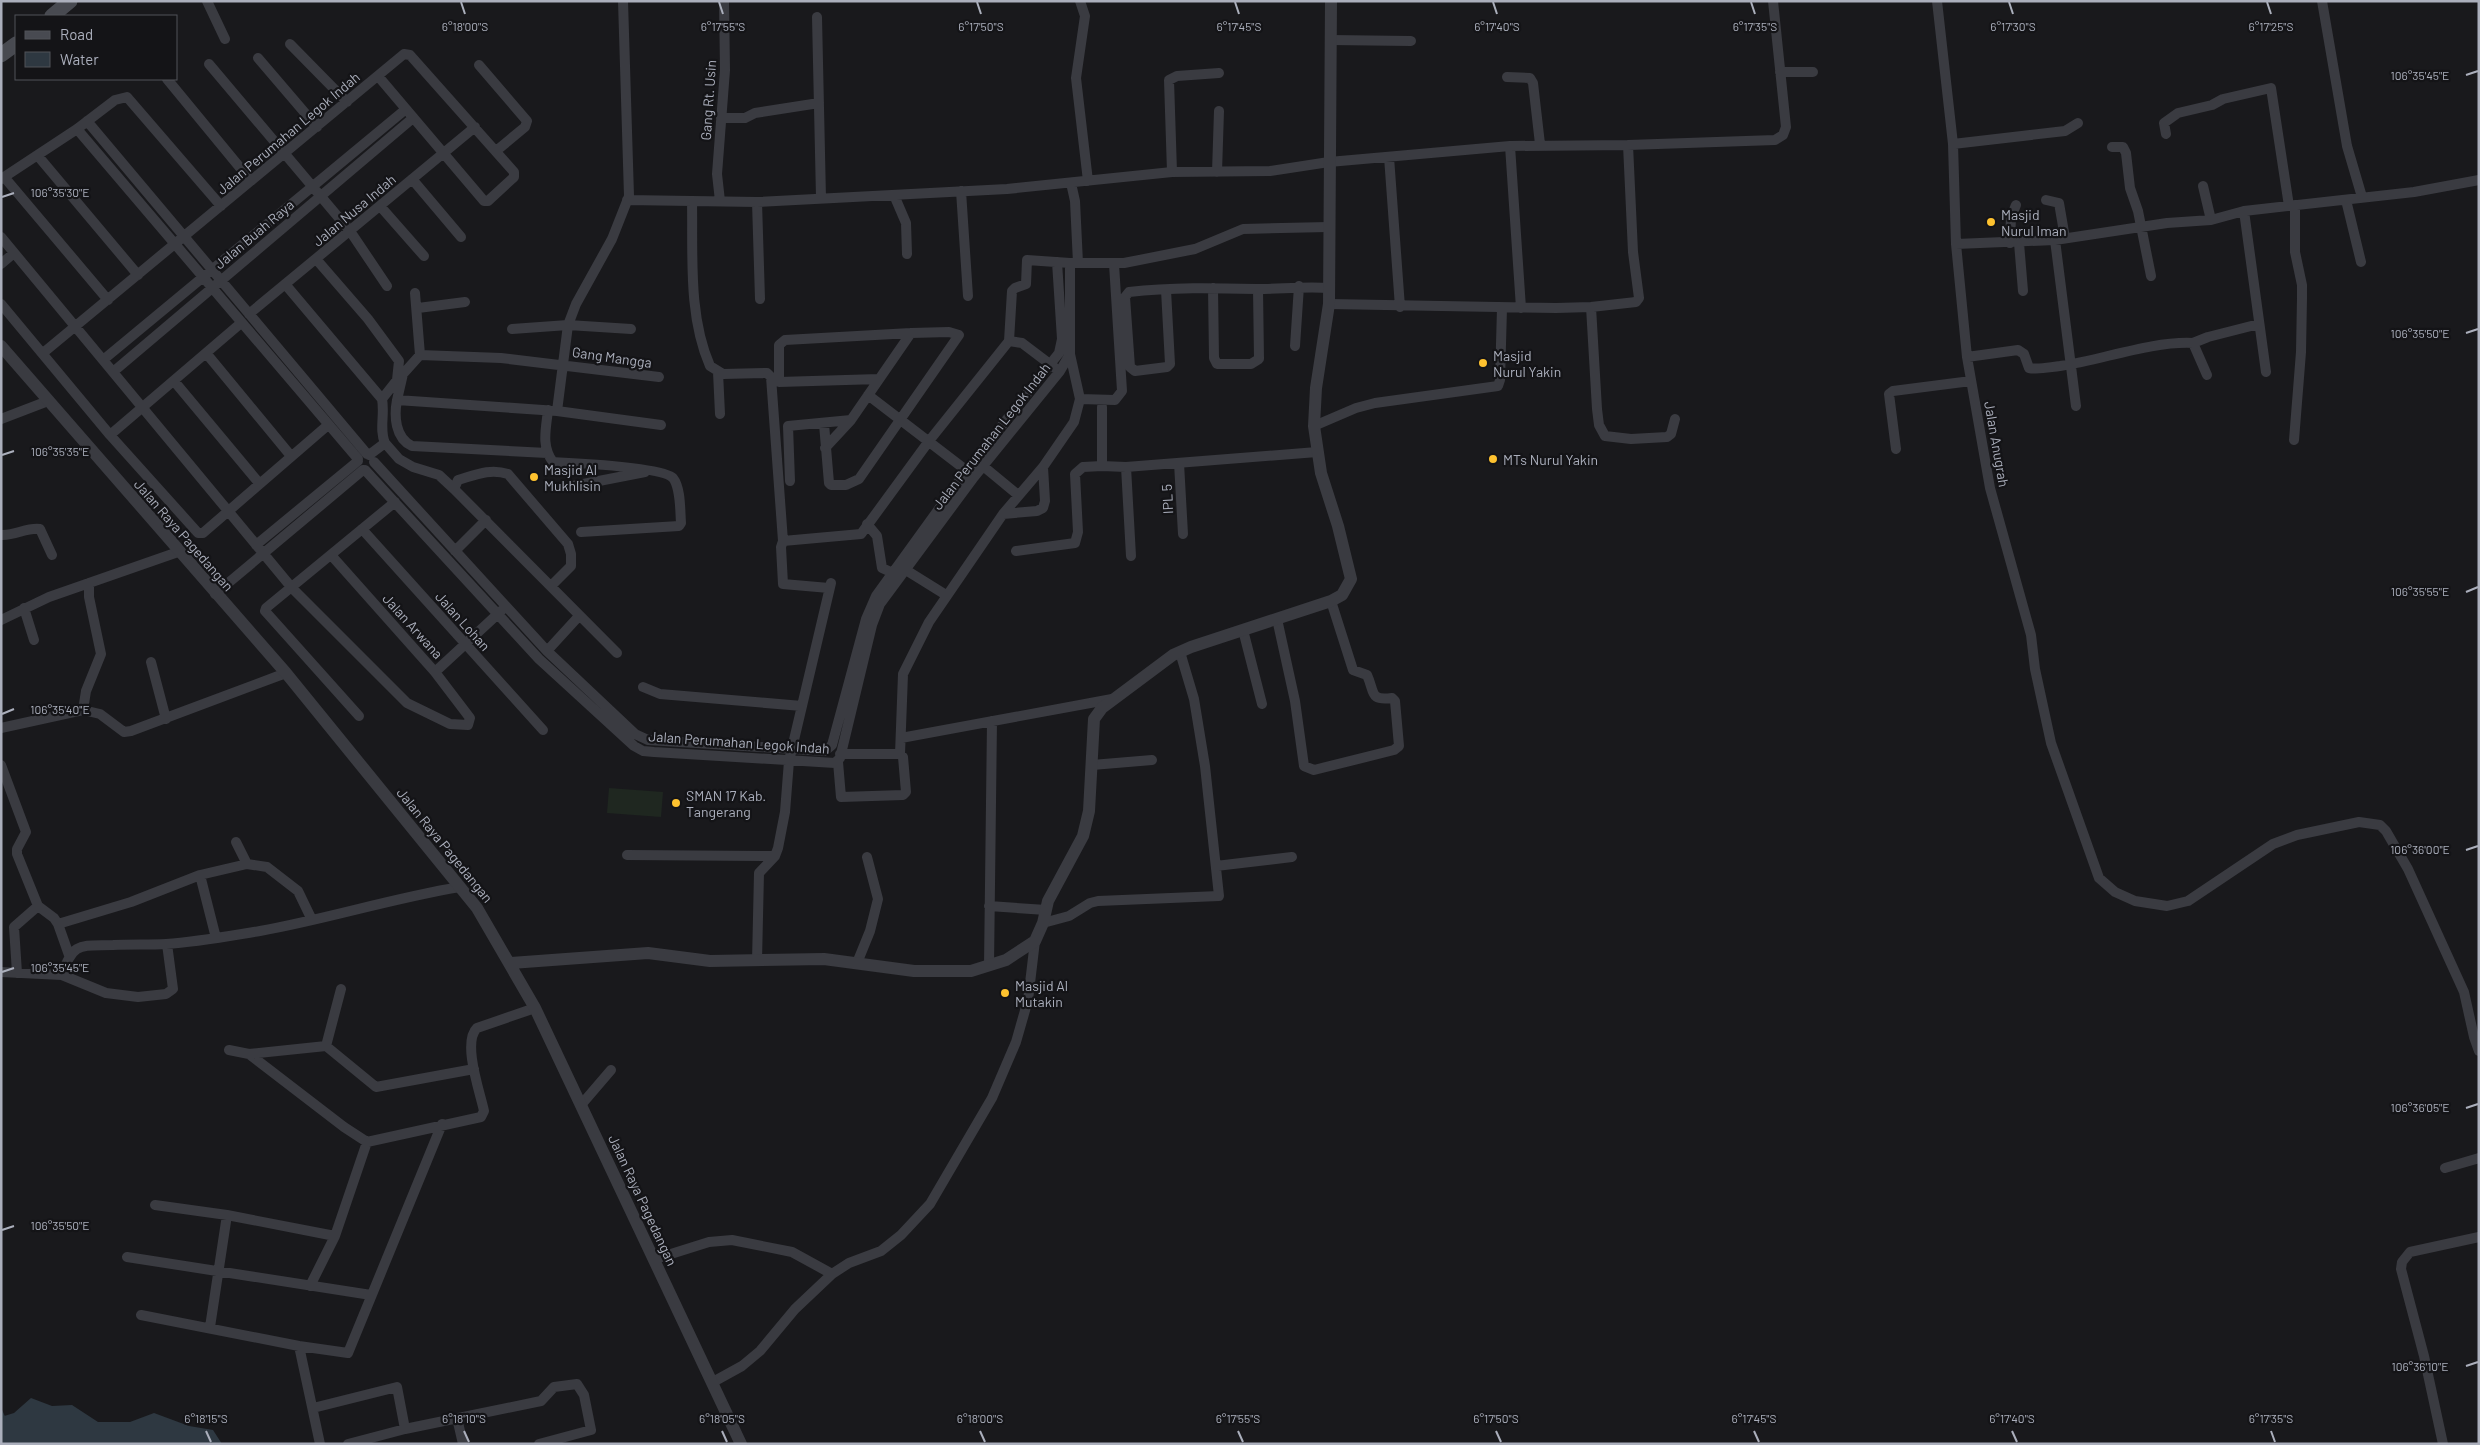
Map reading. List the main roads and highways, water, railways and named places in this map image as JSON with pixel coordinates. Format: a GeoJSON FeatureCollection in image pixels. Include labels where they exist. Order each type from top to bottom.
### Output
{"type":"FeatureCollection","features":[{"type":"Feature","properties":{"kind":"main road"},"geometry":{"type":"LineString","coordinates":[[53,15],[70,1]]}},
{"type":"Feature","properties":{"kind":"main road"},"geometry":{"type":"LineString","coordinates":[[1,54],[15,45]]}},
{"type":"Feature","properties":{"kind":"water"},"geometry":{"type":"Polygon","coordinates":[[[31,1398],[52,1406],[72,1405],[98,1422],[130,1422],[154,1413],[189,1426],[213,1430],[222,1444],[1,1444],[1,1417],[14,1413],[31,1398]]]}},
{"type":"Feature","properties":{"kind":"waterway"},"geometry":{"type":"LineString","coordinates":[[1,1411],[5,1420]]}},
{"type":"Feature","properties":{"kind":"place","name":"Masjid Nurul Iman"},"geometry":{"type":"Point","coordinates":[1991,222]}},
{"type":"Feature","properties":{"kind":"place","name":"Masjid Nurul Yakin"},"geometry":{"type":"Point","coordinates":[1483,363]}},
{"type":"Feature","properties":{"kind":"place","name":"MTs Nurul Yakin"},"geometry":{"type":"Point","coordinates":[1493,459]}},
{"type":"Feature","properties":{"kind":"place","name":"Masjid Al Mukhlisin"},"geometry":{"type":"Point","coordinates":[534,477]}},
{"type":"Feature","properties":{"kind":"place","name":"SMAN 17 Kab. Tangerang"},"geometry":{"type":"Point","coordinates":[676,803]}},
{"type":"Feature","properties":{"kind":"place","name":"Masjid Al Mutakin"},"geometry":{"type":"Point","coordinates":[1005,993]}}]}
